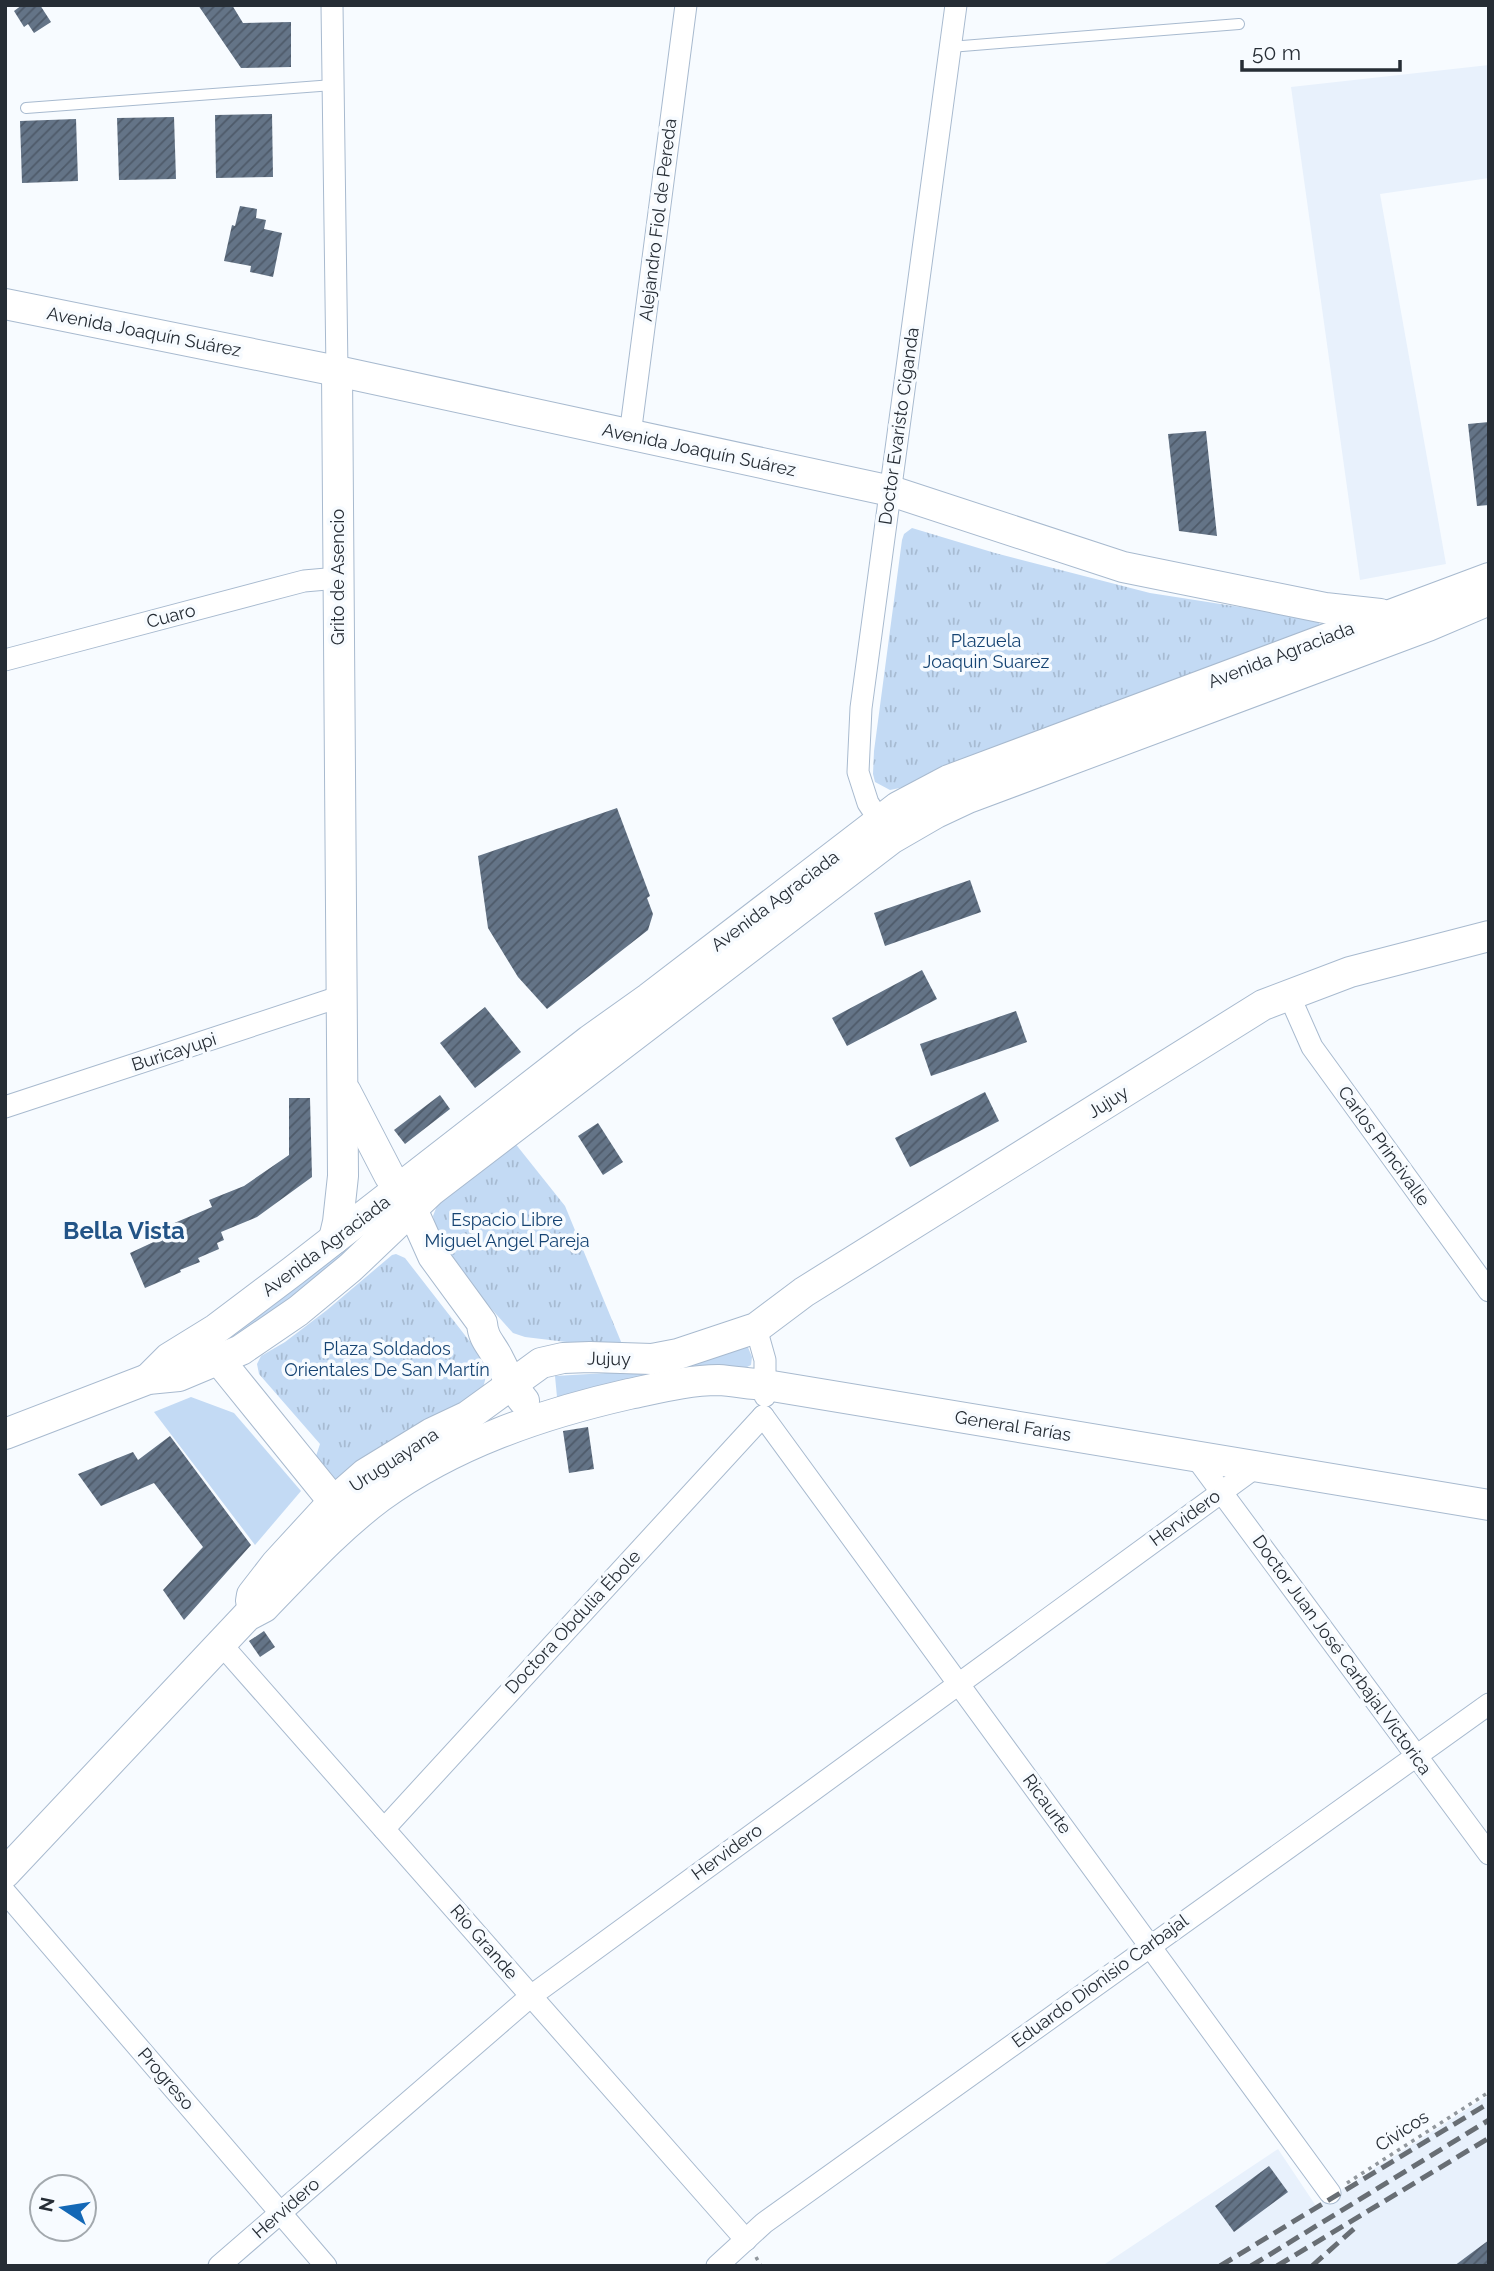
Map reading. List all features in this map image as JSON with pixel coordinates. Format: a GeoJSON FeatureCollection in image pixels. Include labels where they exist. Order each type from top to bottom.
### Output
{"type":"FeatureCollection","features":[{"type":"Feature","properties":{"kind":"street","name":"Grito de Asencio"},"geometry":{"type":"LineString","coordinates":[[332,5],[343,1086],[341,1204],[334,1239]]}},
{"type":"Feature","properties":{"kind":"street","name":"Alejandro Fiol de Pereda"},"geometry":{"type":"LineString","coordinates":[[630,435],[686,5]]}},
{"type":"Feature","properties":{"kind":"street","name":"Doctor Evaristo Ciganda"},"geometry":{"type":"LineString","coordinates":[[886,830],[862,790],[858,772],[861,708],[956,5]]}},
{"type":"Feature","properties":{"kind":"street","name":"Avenida Joaquín Suárez"},"geometry":{"type":"LineString","coordinates":[[5,304],[337,371],[891,491],[1123,566],[1325,608],[1387,615]]}},
{"type":"Feature","properties":{"kind":"street","name":"Cuaro"},"geometry":{"type":"LineString","coordinates":[[5,660],[304,581],[338,578]]}},
{"type":"Feature","properties":{"kind":"street","name":"Avenida Agraciada"},"geometry":{"type":"LineString","coordinates":[[148,1379],[169,1358],[216,1329],[334,1239],[432,1191],[886,830],[916,796],[950,779],[1489,578]]}},
{"type":"Feature","properties":{"kind":"street","name":"Avenida Agraciada"},"geometry":{"type":"LineString","coordinates":[[886,830],[1489,600]]}},
{"type":"Feature","properties":{"kind":"street","name":"Jujuy"},"geometry":{"type":"LineString","coordinates":[[541,1363],[563,1358],[590,1357],[652,1359],[705,1346],[755,1328],[804,1292],[1263,1005],[1350,972],[1489,936]]}},
{"type":"Feature","properties":{"kind":"street","name":"Carlos Princivalle"},"geometry":{"type":"LineString","coordinates":[[1289,995],[1312,1047],[1489,1291]]}},
{"type":"Feature","properties":{"kind":"street","name":"Buricayupi"},"geometry":{"type":"LineString","coordinates":[[5,1107],[342,996]]}},
{"type":"Feature","properties":{"kind":"street"},"geometry":{"type":"LineString","coordinates":[[343,1086],[389,1175],[396,1208]]}},
{"type":"Feature","properties":{"kind":"street"},"geometry":{"type":"LineString","coordinates":[[342,1149],[351,1168],[396,1208],[482,1323],[483,1337],[498,1357],[511,1386],[538,1418]]}},
{"type":"Feature","properties":{"kind":"street","name":"Avenida Agraciada"},"geometry":{"type":"LineString","coordinates":[[5,1434],[148,1379],[179,1376],[241,1350],[298,1311],[396,1208]]}},
{"type":"Feature","properties":{"kind":"street"},"geometry":{"type":"LineString","coordinates":[[482,1323],[494,1327],[509,1342],[541,1363],[545,1391],[538,1418]]}},
{"type":"Feature","properties":{"kind":"street"},"geometry":{"type":"LineString","coordinates":[[755,1328],[765,1360],[763,1416]]}},
{"type":"Feature","properties":{"kind":"street"},"geometry":{"type":"LineString","coordinates":[[219,1360],[341,1512]]}},
{"type":"Feature","properties":{"kind":"street","name":"Uruguayana"},"geometry":{"type":"LineString","coordinates":[[5,1873],[247,1616],[264,1607],[341,1512],[365,1474],[432,1433],[468,1416],[541,1363]]}},
{"type":"Feature","properties":{"kind":"street","name":"General Farías"},"geometry":{"type":"LineString","coordinates":[[538,1418],[594,1402],[718,1380],[766,1385],[1489,1505]]}},
{"type":"Feature","properties":{"kind":"street","name":"Ricaurte"},"geometry":{"type":"LineString","coordinates":[[763,1416],[1331,2193]]}},
{"type":"Feature","properties":{"kind":"street","name":"Doctora Obdulia Ébole"},"geometry":{"type":"LineString","coordinates":[[384,1829],[763,1416]]}},
{"type":"Feature","properties":{"kind":"street","name":"Uruguayana"},"geometry":{"type":"LineString","coordinates":[[341,1512],[380,1497],[468,1447],[538,1418]]}},
{"type":"Feature","properties":{"kind":"street","name":"Doctor Juan José Carbajal Victorica"},"geometry":{"type":"LineString","coordinates":[[1194,1455],[1489,1854]]}},
{"type":"Feature","properties":{"kind":"street","name":"Hervidero"},"geometry":{"type":"LineString","coordinates":[[219,2266],[531,1996],[1256,1466]]}},
{"type":"Feature","properties":{"kind":"street","name":"Río Grande"},"geometry":{"type":"LineString","coordinates":[[221,1644],[746,2240]]}},
{"type":"Feature","properties":{"kind":"street","name":"Eduardo Dionisio Carbajal"},"geometry":{"type":"LineString","coordinates":[[717,2266],[764,2223],[1489,1704]]}},
{"type":"Feature","properties":{"kind":"street","name":"Progreso"},"geometry":{"type":"LineString","coordinates":[[5,1892],[326,2266]]}},
{"type":"Feature","properties":{"kind":"lane"},"geometry":{"type":"LineString","coordinates":[[950,47],[1239,24]]}},
{"type":"Feature","properties":{"kind":"lane"},"geometry":{"type":"LineString","coordinates":[[26,108],[333,85]]}},
{"type":"Feature","properties":{"kind":"path","name":"Cívicos"},"geometry":{"type":"LineString","coordinates":[[1331,2193],[1489,2092]]}},
{"type":"Feature","properties":{"kind":"shaded area"},"geometry":{"type":"Polygon","coordinates":[[[1489,65],[1489,178],[1380,194],[1446,564],[1360,580],[1291,87],[1489,65]]]}},
{"type":"Feature","properties":{"kind":"shaded area"},"geometry":{"type":"Polygon","coordinates":[[[1489,2095],[1489,2266],[1102,2266],[1278,2149],[1316,2206],[1489,2095]]]}},
{"type":"Feature","properties":{"kind":"green space","name":"Plazuela Joaquin Suarez"},"geometry":{"type":"Polygon","coordinates":[[[912,528],[995,553],[1150,593],[1318,619],[1320,626],[909,786],[890,790],[875,782],[874,751],[902,540],[904,534],[912,528]]]}},
{"type":"Feature","properties":{"kind":"green space","name":"Espacio Libre Miguel Angel Pareja"},"geometry":{"type":"Polygon","coordinates":[[[514,1142],[565,1206],[624,1349],[525,1337],[513,1333],[479,1295],[438,1237],[433,1216],[438,1203],[514,1142]]]}},
{"type":"Feature","properties":{"kind":"green space"},"geometry":{"type":"Polygon","coordinates":[[[375,1224],[377,1227],[278,1311],[235,1336],[216,1342],[375,1224]]]}},
{"type":"Feature","properties":{"kind":"green space","name":"Plaza Soldados Orientales De San Martín"},"geometry":{"type":"Polygon","coordinates":[[[396,1254],[405,1258],[478,1352],[485,1368],[484,1383],[479,1394],[337,1481],[315,1459],[320,1444],[259,1374],[257,1364],[261,1356],[285,1342],[396,1254]]]}},
{"type":"Feature","properties":{"kind":"green space"},"geometry":{"type":"Polygon","coordinates":[[[747,1345],[752,1357],[751,1365],[745,1368],[558,1399],[557,1397],[555,1376],[624,1372],[747,1345]]]}},
{"type":"Feature","properties":{"kind":"green space"},"geometry":{"type":"Polygon","coordinates":[[[191,1397],[234,1413],[301,1491],[255,1545],[154,1412],[191,1397]]]}},
{"type":"Feature","properties":{"kind":"building"},"geometry":{"type":"Polygon","coordinates":[[[22,5],[40,5],[51,22],[34,33],[28,24],[24,27],[14,11],[22,5]]]}},
{"type":"Feature","properties":{"kind":"building"},"geometry":{"type":"Polygon","coordinates":[[[198,5],[232,5],[243,23],[291,22],[291,67],[241,68],[198,5]]]}},
{"type":"Feature","properties":{"kind":"building"},"geometry":{"type":"Polygon","coordinates":[[[272,114],[273,177],[216,178],[215,115],[272,114]]]}},
{"type":"Feature","properties":{"kind":"building"},"geometry":{"type":"Polygon","coordinates":[[[174,117],[176,179],[119,180],[117,118],[174,117]]]}},
{"type":"Feature","properties":{"kind":"building"},"geometry":{"type":"Polygon","coordinates":[[[76,119],[78,181],[22,183],[20,121],[76,119]]]}},
{"type":"Feature","properties":{"kind":"building"},"geometry":{"type":"Polygon","coordinates":[[[240,206],[257,209],[256,218],[266,220],[264,229],[282,233],[273,277],[250,272],[251,266],[224,261],[232,225],[235,226],[240,206]]]}},
{"type":"Feature","properties":{"kind":"building"},"geometry":{"type":"Polygon","coordinates":[[[1489,422],[1489,505],[1477,506],[1468,424],[1489,422]]]}},
{"type":"Feature","properties":{"kind":"building"},"geometry":{"type":"Polygon","coordinates":[[[1206,431],[1217,536],[1179,531],[1168,434],[1206,431]]]}},
{"type":"Feature","properties":{"kind":"building"},"geometry":{"type":"Polygon","coordinates":[[[617,808],[650,896],[647,898],[653,914],[648,930],[547,1009],[518,977],[488,928],[478,856],[617,808]]]}},
{"type":"Feature","properties":{"kind":"building"},"geometry":{"type":"Polygon","coordinates":[[[970,880],[981,912],[885,946],[874,913],[970,880]]]}},
{"type":"Feature","properties":{"kind":"building"},"geometry":{"type":"Polygon","coordinates":[[[922,970],[937,999],[847,1046],[832,1018],[922,970]]]}},
{"type":"Feature","properties":{"kind":"building"},"geometry":{"type":"Polygon","coordinates":[[[485,1007],[521,1052],[475,1088],[440,1043],[485,1007]]]}},
{"type":"Feature","properties":{"kind":"building"},"geometry":{"type":"Polygon","coordinates":[[[1016,1011],[1027,1042],[931,1076],[920,1044],[1016,1011]]]}},
{"type":"Feature","properties":{"kind":"building"},"geometry":{"type":"Polygon","coordinates":[[[985,1092],[999,1121],[910,1167],[895,1138],[985,1092]]]}},
{"type":"Feature","properties":{"kind":"building"},"geometry":{"type":"Polygon","coordinates":[[[440,1095],[450,1109],[405,1144],[394,1130],[440,1095]]]}},
{"type":"Feature","properties":{"kind":"building"},"geometry":{"type":"Polygon","coordinates":[[[289,1098],[310,1098],[312,1177],[257,1217],[221,1232],[224,1240],[217,1243],[219,1249],[198,1258],[200,1262],[145,1288],[130,1253],[175,1232],[172,1224],[212,1207],[209,1200],[244,1186],[289,1155],[289,1098]]]}},
{"type":"Feature","properties":{"kind":"building"},"geometry":{"type":"Polygon","coordinates":[[[598,1123],[623,1162],[603,1175],[578,1136],[598,1123]]]}},
{"type":"Feature","properties":{"kind":"building"},"geometry":{"type":"Polygon","coordinates":[[[588,1427],[594,1469],[569,1473],[563,1431],[588,1427]]]}},
{"type":"Feature","properties":{"kind":"building"},"geometry":{"type":"Polygon","coordinates":[[[170,1436],[251,1545],[184,1620],[163,1590],[203,1547],[154,1483],[101,1506],[78,1474],[133,1452],[138,1460],[170,1436]]]}},
{"type":"Feature","properties":{"kind":"building"},"geometry":{"type":"Polygon","coordinates":[[[264,1631],[275,1647],[260,1657],[249,1641],[264,1631]]]}},
{"type":"Feature","properties":{"kind":"building"},"geometry":{"type":"Polygon","coordinates":[[[1269,2166],[1288,2192],[1234,2232],[1215,2206],[1269,2166]]]}},
{"type":"Feature","properties":{"kind":"building"},"geometry":{"type":"Polygon","coordinates":[[[1489,2240],[1489,2266],[1454,2266],[1489,2240]]]}},
{"type":"Feature","properties":{"kind":"railway"},"geometry":{"type":"LineString","coordinates":[[1220,2266],[1489,2103]]}},
{"type":"Feature","properties":{"kind":"railway"},"geometry":{"type":"LineString","coordinates":[[1251,2266],[1489,2120]]}},
{"type":"Feature","properties":{"kind":"railway"},"geometry":{"type":"LineString","coordinates":[[1277,2266],[1489,2138]]}},
{"type":"Feature","properties":{"kind":"railway"},"geometry":{"type":"LineString","coordinates":[[1312,2266],[1357,2226]]}},
{"type":"Feature","properties":{"kind":"district","name":"Bella Vista"},"geometry":{"type":"Point","coordinates":[124,1231]}}]}
